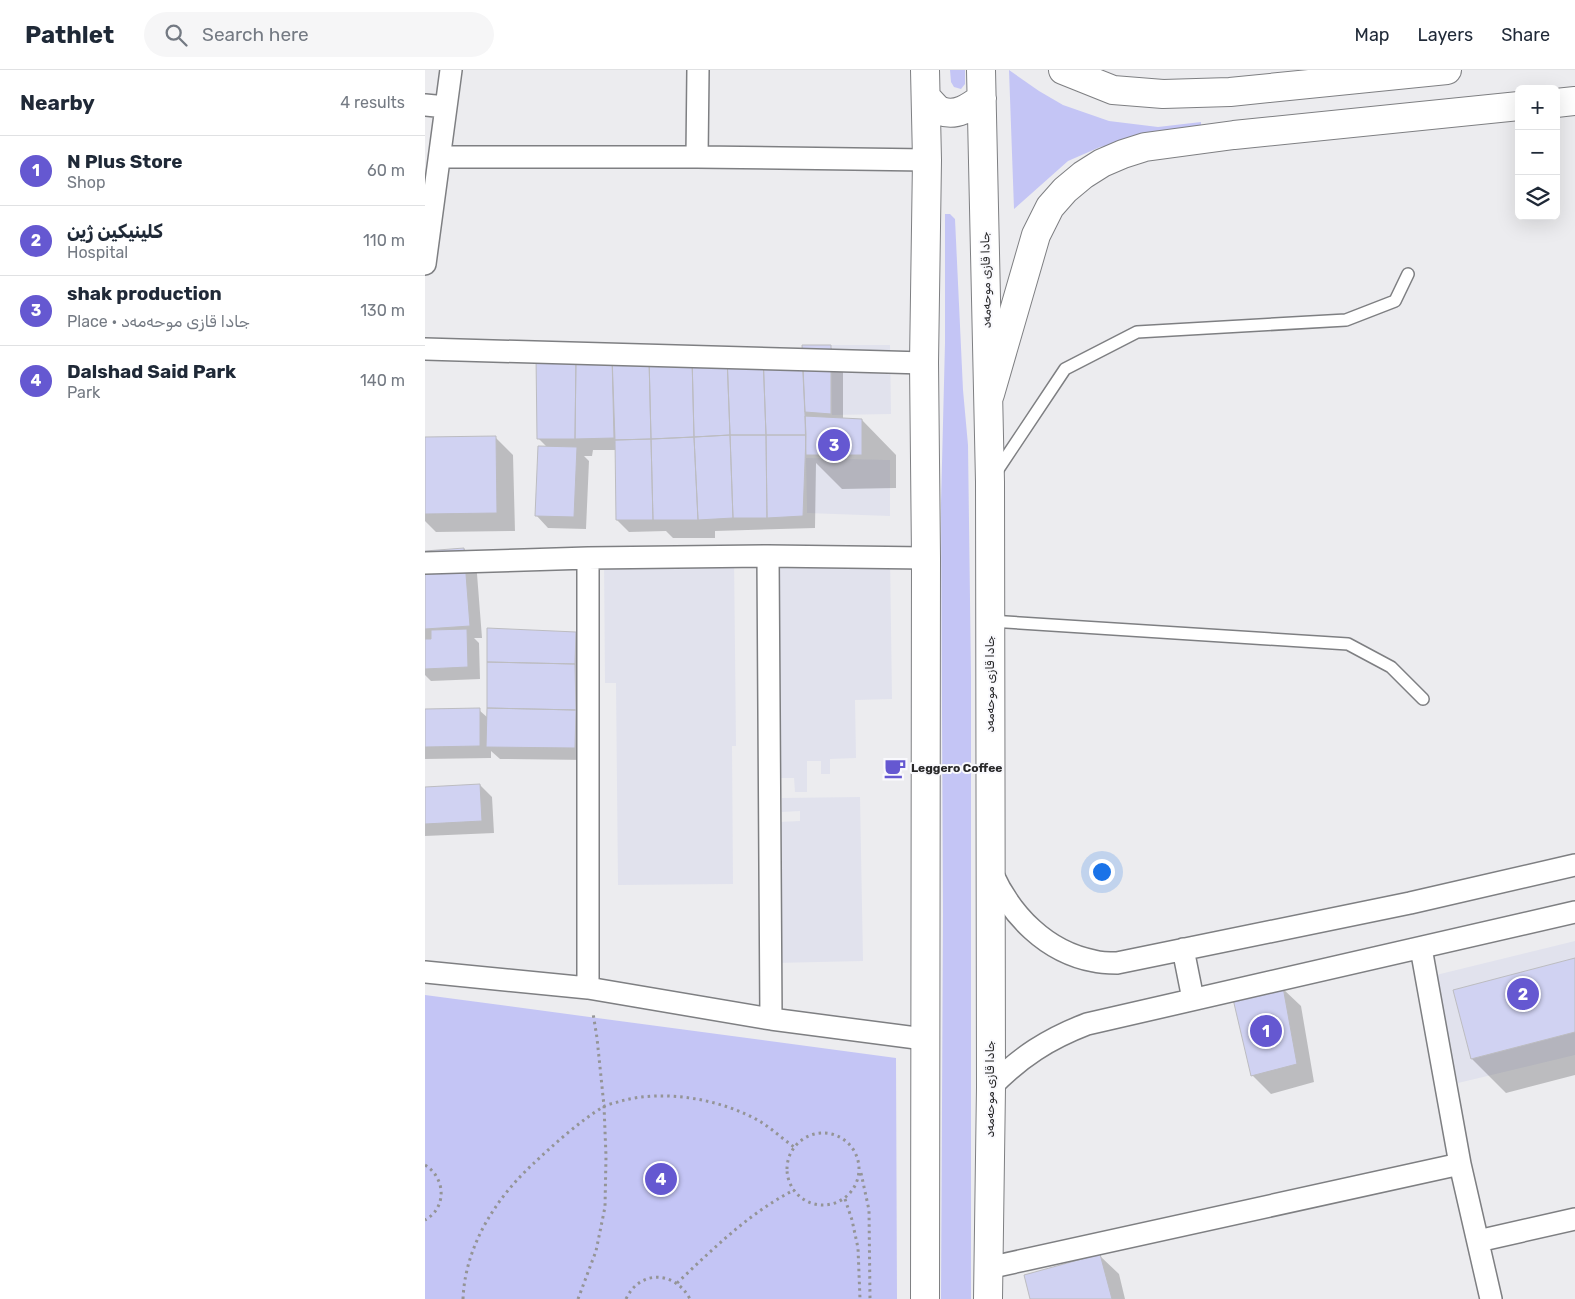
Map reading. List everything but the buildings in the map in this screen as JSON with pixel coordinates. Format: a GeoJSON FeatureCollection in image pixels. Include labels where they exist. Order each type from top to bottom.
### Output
{"type":"FeatureCollection","features":[{"type":"Feature","properties":{"kind":"main road"},"geometry":{"type":"LineString","coordinates":[[925,70],[927,160],[924,363],[926,558],[925,1299]]}},
{"type":"Feature","properties":{"kind":"main road","name":"جادا قازی موحەمەد"},"geometry":{"type":"LineString","coordinates":[[981,70],[990,482],[991,1087],[988,1299]]}},
{"type":"Feature","properties":{"kind":"main road"},"geometry":{"type":"LineString","coordinates":[[1063,70],[1113,90],[1163,94],[1230,92],[1441,70]]}},
{"type":"Feature","properties":{"kind":"main road"},"geometry":{"type":"LineString","coordinates":[[1230,92],[1234,135]]}},
{"type":"Feature","properties":{"kind":"main road"},"geometry":{"type":"LineString","coordinates":[[926,97],[940,111],[955,112],[969,109],[981,98]]}},
{"type":"Feature","properties":{"kind":"main road"},"geometry":{"type":"LineString","coordinates":[[1560,102],[1575,101]]}},
{"type":"Feature","properties":{"kind":"main road"},"geometry":{"type":"LineString","coordinates":[[988,400],[1036,235],[1050,207],[1065,190],[1083,175],[1102,163],[1145,147],[1234,135],[1515,106]]}},
{"type":"Feature","properties":{"kind":"street"},"geometry":{"type":"LineString","coordinates":[[425,264],[451,70]]}},
{"type":"Feature","properties":{"kind":"street"},"geometry":{"type":"LineString","coordinates":[[697,157],[698,70]]}},
{"type":"Feature","properties":{"kind":"street"},"geometry":{"type":"LineString","coordinates":[[425,105],[446,107]]}},
{"type":"Feature","properties":{"kind":"street"},"geometry":{"type":"LineString","coordinates":[[440,157],[697,157],[927,160]]}},
{"type":"Feature","properties":{"kind":"street"},"geometry":{"type":"LineString","coordinates":[[425,349],[924,363]]}},
{"type":"Feature","properties":{"kind":"street"},"geometry":{"type":"LineString","coordinates":[[768,556],[771,1019]]}},
{"type":"Feature","properties":{"kind":"street"},"geometry":{"type":"LineString","coordinates":[[425,563],[588,558],[768,556],[926,558]]}},
{"type":"Feature","properties":{"kind":"street"},"geometry":{"type":"LineString","coordinates":[[588,558],[588,988]]}},
{"type":"Feature","properties":{"kind":"street"},"geometry":{"type":"LineString","coordinates":[[990,869],[999,890],[1007,902],[1026,925],[1044,940],[1071,954],[1094,962],[1117,963],[1410,903],[1575,865]]}},
{"type":"Feature","properties":{"kind":"street"},"geometry":{"type":"LineString","coordinates":[[991,1087],[1007,1070],[1025,1056],[1065,1032],[1087,1024],[1575,912]]}},
{"type":"Feature","properties":{"kind":"street"},"geometry":{"type":"LineString","coordinates":[[1421,948],[1460,1164],[1491,1299]]}},
{"type":"Feature","properties":{"kind":"street"},"geometry":{"type":"LineString","coordinates":[[1183,949],[1193,999]]}},
{"type":"Feature","properties":{"kind":"street"},"geometry":{"type":"LineString","coordinates":[[425,972],[588,988],[771,1019],[924,1040]]}},
{"type":"Feature","properties":{"kind":"street"},"geometry":{"type":"LineString","coordinates":[[988,1268],[1460,1164]]}},
{"type":"Feature","properties":{"kind":"street"},"geometry":{"type":"LineString","coordinates":[[1478,1242],[1575,1219]]}},
{"type":"Feature","properties":{"kind":"lane"},"geometry":{"type":"LineString","coordinates":[[990,482],[1065,369],[1137,332],[1346,320],[1395,301],[1408,274]]}},
{"type":"Feature","properties":{"kind":"lane"},"geometry":{"type":"LineString","coordinates":[[990,621],[1348,644],[1391,667],[1423,698]]}},
{"type":"Feature","properties":{"kind":"path"},"geometry":{"type":"LineString","coordinates":[[578,1299],[596,1251],[605,1207],[606,1156],[604,1106],[597,1038],[588,988]]}},
{"type":"Feature","properties":{"kind":"path"},"geometry":{"type":"LineString","coordinates":[[463,1299],[469,1260],[481,1232],[501,1199],[519,1177],[545,1153],[604,1106],[653,1096],[683,1097],[708,1102],[732,1109],[760,1122],[794,1147]]}},
{"type":"Feature","properties":{"kind":"path"},"geometry":{"type":"LineString","coordinates":[[860,1170],[858,1181],[853,1191],[845,1199],[835,1204],[823,1206],[812,1204],[802,1199],[788,1180],[787,1167],[789,1155],[794,1147],[806,1136],[818,1132],[831,1133],[843,1137],[852,1146],[858,1157],[869,1210],[870,1299]]}},
{"type":"Feature","properties":{"kind":"path"},"geometry":{"type":"LineString","coordinates":[[425,1165],[437,1177],[441,1188],[441,1199],[437,1210],[425,1220]]}},
{"type":"Feature","properties":{"kind":"path"},"geometry":{"type":"LineString","coordinates":[[677,1282],[741,1224],[794,1190]]}},
{"type":"Feature","properties":{"kind":"path"},"geometry":{"type":"LineString","coordinates":[[845,1199],[852,1220],[857,1248],[860,1299]]}},
{"type":"Feature","properties":{"kind":"path"},"geometry":{"type":"LineString","coordinates":[[626,1299],[634,1287],[643,1280],[654,1277],[666,1278],[677,1282],[686,1291],[690,1299]]}},
{"type":"Feature","properties":{"kind":"shaded area"},"geometry":{"type":"Polygon","coordinates":[[[950,70],[965,70],[965,84],[961,89],[954,87],[951,82],[950,70]]]}},
{"type":"Feature","properties":{"kind":"shaded area"},"geometry":{"type":"Polygon","coordinates":[[[1009,70],[1063,105],[1109,121],[1158,127],[1201,122],[1201,129],[1100,147],[1068,161],[1014,209],[1009,70]]]}},
{"type":"Feature","properties":{"kind":"shaded area"},"geometry":{"type":"Polygon","coordinates":[[[945,214],[950,214],[955,219],[963,390],[968,445],[971,676],[971,1299],[941,1299],[943,914],[941,503],[945,343],[945,214]]]}},
{"type":"Feature","properties":{"kind":"shaded area"},"geometry":{"type":"Polygon","coordinates":[[[831,345],[890,345],[891,414],[832,415],[831,345]]]}},
{"type":"Feature","properties":{"kind":"shaded area"},"geometry":{"type":"Polygon","coordinates":[[[806,458],[890,460],[890,516],[807,513],[806,458]]]}},
{"type":"Feature","properties":{"kind":"shaded area"},"geometry":{"type":"Polygon","coordinates":[[[734,556],[736,746],[732,746],[733,884],[618,885],[616,683],[605,683],[604,557],[734,556]]]}},
{"type":"Feature","properties":{"kind":"shaded area"},"geometry":{"type":"Polygon","coordinates":[[[890,557],[892,699],[855,700],[856,758],[830,759],[830,774],[821,774],[821,761],[807,761],[807,792],[795,792],[794,778],[778,778],[774,558],[890,557]]]}},
{"type":"Feature","properties":{"kind":"shaded area"},"geometry":{"type":"Polygon","coordinates":[[[860,797],[863,961],[774,963],[778,822],[800,821],[800,811],[782,812],[782,798],[860,797]]]}},
{"type":"Feature","properties":{"kind":"shaded area"},"geometry":{"type":"Polygon","coordinates":[[[1575,941],[1575,1055],[1458,1083],[1432,976],[1575,941]]]}},
{"type":"Feature","properties":{"kind":"shaded area"},"geometry":{"type":"Polygon","coordinates":[[[425,995],[896,1058],[897,1299],[425,1299],[425,995]]]}},
{"type":"Feature","properties":{"kind":"place","name":"shak production"},"geometry":{"type":"Point","coordinates":[834,445]}},
{"type":"Feature","properties":{"kind":"place","name":"Leggero Coffee"},"geometry":{"type":"Point","coordinates":[895,768]}},
{"type":"Feature","properties":{"kind":"place","name":"كلينيكين ژين"},"geometry":{"type":"Point","coordinates":[1523,994]}},
{"type":"Feature","properties":{"kind":"place","name":"N Plus Store"},"geometry":{"type":"Point","coordinates":[1266,1031]}},
{"type":"Feature","properties":{"kind":"place","name":"Dalshad Said Park"},"geometry":{"type":"Point","coordinates":[661,1179]}}]}
